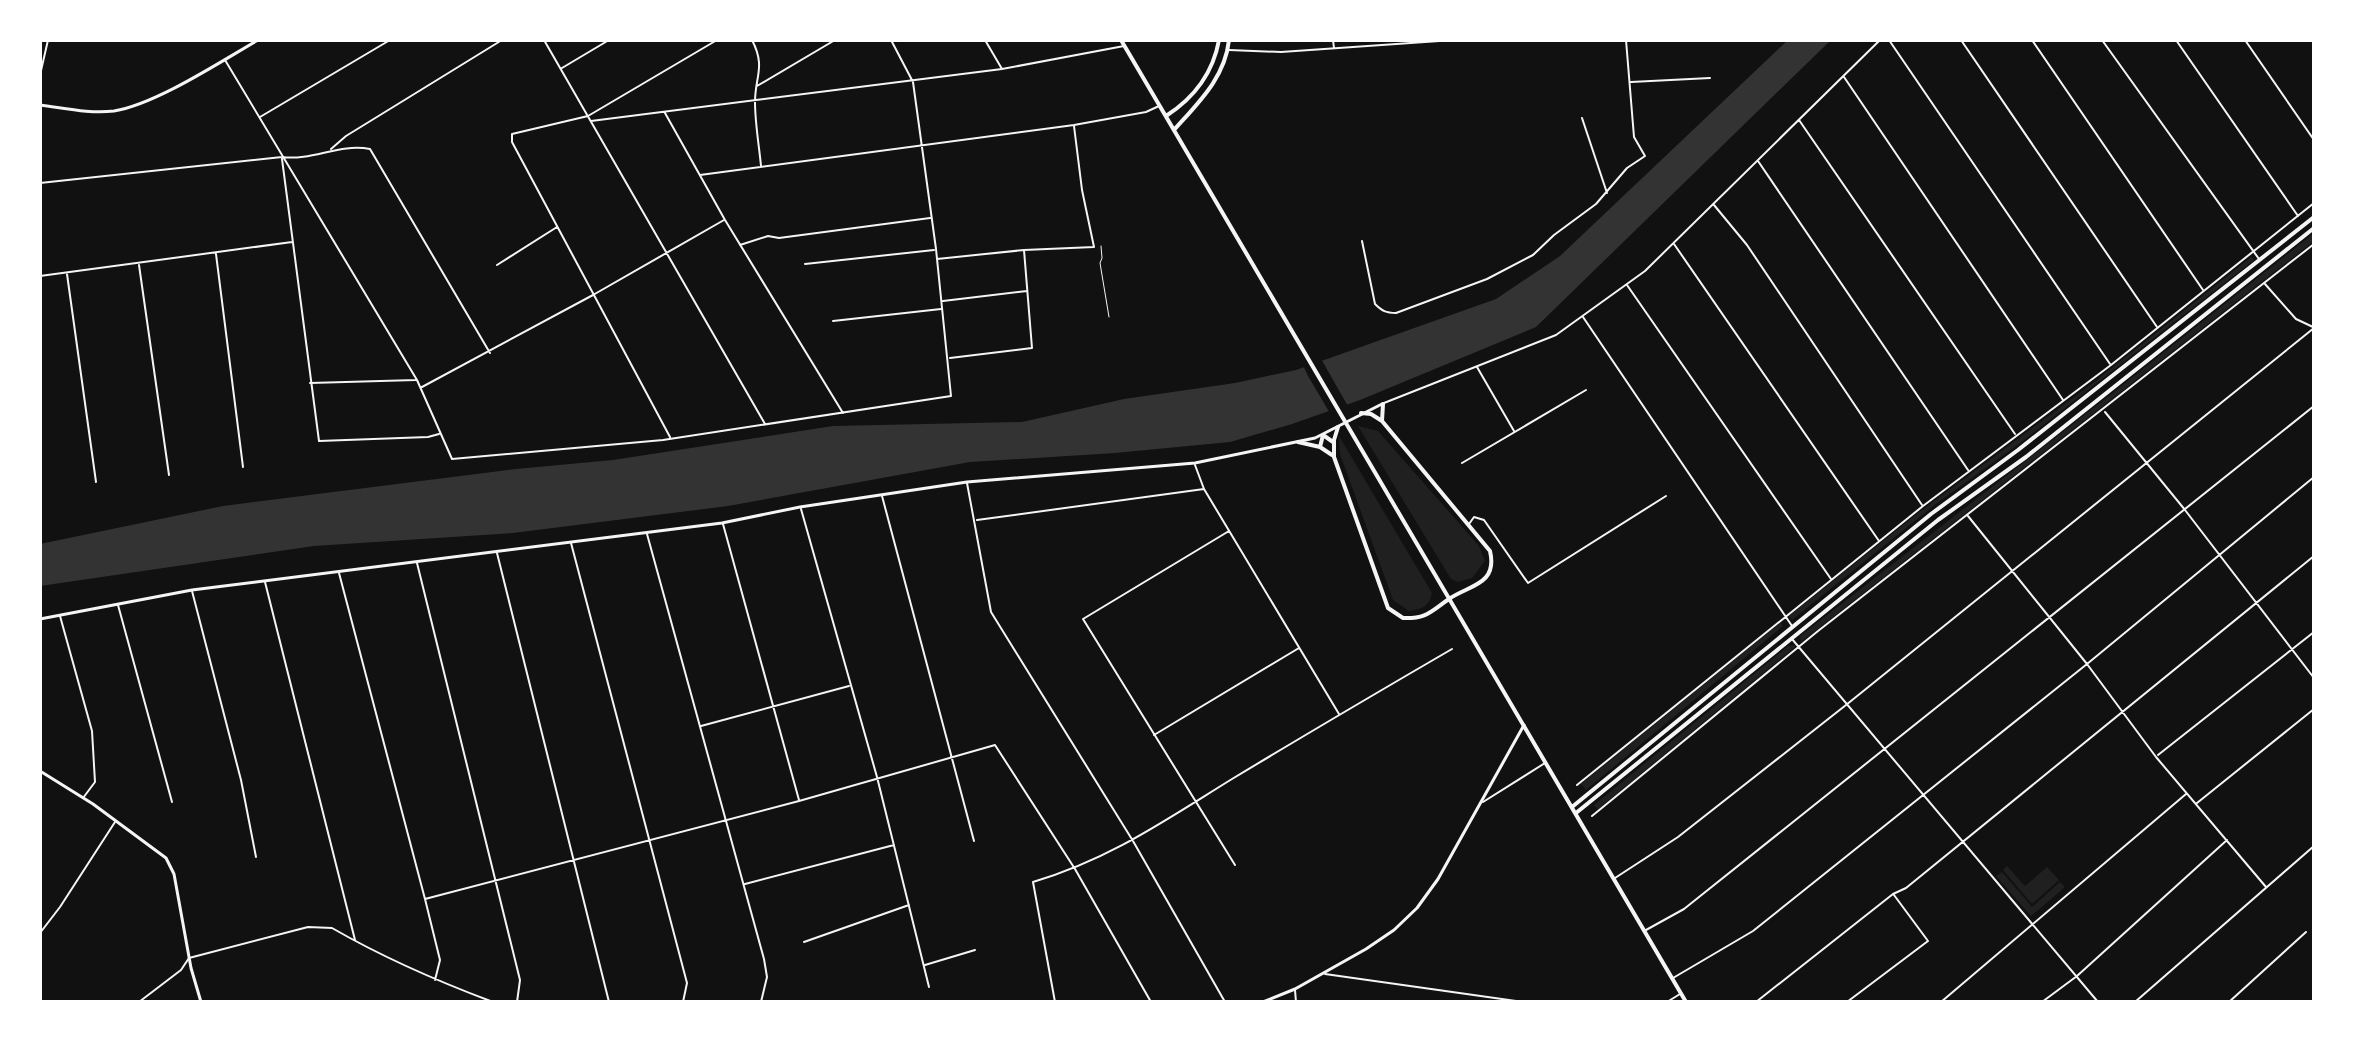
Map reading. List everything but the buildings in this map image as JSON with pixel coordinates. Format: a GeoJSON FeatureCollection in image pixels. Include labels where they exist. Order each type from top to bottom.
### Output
{"type":"FeatureCollection","features":[{"type":"Feature","properties":{"kind":"main road"},"geometry":{"type":"LineString","coordinates":[[1121,40],[1686,1002]]}},
{"type":"Feature","properties":{"kind":"main road"},"geometry":{"type":"LineString","coordinates":[[1166,116],[1197,91],[1206,77],[1219,40]]}},
{"type":"Feature","properties":{"kind":"main road"},"geometry":{"type":"LineString","coordinates":[[1174,130],[1210,90],[1228,50],[1229,40]]}},
{"type":"Feature","properties":{"kind":"main road"},"geometry":{"type":"LineString","coordinates":[[1177,109],[1178,116],[1185,118]]}},
{"type":"Feature","properties":{"kind":"main road"},"geometry":{"type":"LineString","coordinates":[[1572,807],[1931,514],[2018,450],[2314,217]]}},
{"type":"Feature","properties":{"kind":"main road"},"geometry":{"type":"LineString","coordinates":[[1576,813],[1938,520],[2026,457],[2314,228]]}},
{"type":"Feature","properties":{"kind":"main road"},"geometry":{"type":"LineString","coordinates":[[1382,421],[1383,404]]}},
{"type":"Feature","properties":{"kind":"main road"},"geometry":{"type":"LineString","coordinates":[[1338,427],[1333,444],[1334,457],[1388,608],[1403,618],[1431,614],[1450,598],[1479,584],[1491,569],[1490,551],[1382,421],[1361,413]]}},
{"type":"Feature","properties":{"kind":"main road"},"geometry":{"type":"LineString","coordinates":[[1320,447],[1323,435],[1333,444]]}},
{"type":"Feature","properties":{"kind":"main road"},"geometry":{"type":"LineString","coordinates":[[1298,442],[1320,447],[1334,457]]}},
{"type":"Feature","properties":{"kind":"street"},"geometry":{"type":"LineString","coordinates":[[40,75],[48,40]]}},
{"type":"Feature","properties":{"kind":"street"},"geometry":{"type":"LineString","coordinates":[[40,105],[102,112],[124,109],[184,82],[258,40]]}},
{"type":"Feature","properties":{"kind":"street"},"geometry":{"type":"LineString","coordinates":[[259,118],[390,40]]}},
{"type":"Feature","properties":{"kind":"street"},"geometry":{"type":"LineString","coordinates":[[330,150],[346,136],[502,40]]}},
{"type":"Feature","properties":{"kind":"street"},"geometry":{"type":"LineString","coordinates":[[544,40],[765,425]]}},
{"type":"Feature","properties":{"kind":"street"},"geometry":{"type":"LineString","coordinates":[[561,69],[609,40]]}},
{"type":"Feature","properties":{"kind":"street"},"geometry":{"type":"LineString","coordinates":[[671,438],[512,142],[512,134],[588,116],[717,40]]}},
{"type":"Feature","properties":{"kind":"street"},"geometry":{"type":"LineString","coordinates":[[752,40],[759,54],[754,100],[761,166]]}},
{"type":"Feature","properties":{"kind":"street"},"geometry":{"type":"LineString","coordinates":[[757,86],[835,40]]}},
{"type":"Feature","properties":{"kind":"street"},"geometry":{"type":"LineString","coordinates":[[224,59],[417,380],[452,459],[671,438],[951,396],[936,249],[913,82],[891,40]]}},
{"type":"Feature","properties":{"kind":"street"},"geometry":{"type":"LineString","coordinates":[[985,40],[1002,69]]}},
{"type":"Feature","properties":{"kind":"street"},"geometry":{"type":"LineString","coordinates":[[1333,40],[1334,49]]}},
{"type":"Feature","properties":{"kind":"street"},"geometry":{"type":"LineString","coordinates":[[1383,46],[1385,40]]}},
{"type":"Feature","properties":{"kind":"street"},"geometry":{"type":"LineString","coordinates":[[1228,50],[1257,53],[1454,40]]}},
{"type":"Feature","properties":{"kind":"street"},"geometry":{"type":"LineString","coordinates":[[1362,241],[1375,304],[1382,311],[1396,313],[1487,279],[1533,255],[1607,193],[1627,168],[1645,156],[1634,137],[1626,40]]}},
{"type":"Feature","properties":{"kind":"street"},"geometry":{"type":"LineString","coordinates":[[40,619],[192,590],[722,523],[800,507],[967,482],[1195,463],[1323,435],[1361,413],[1556,335],[1627,284],[1674,244],[1880,40]]}},
{"type":"Feature","properties":{"kind":"street"},"geometry":{"type":"LineString","coordinates":[[1889,40],[2111,365]]}},
{"type":"Feature","properties":{"kind":"street"},"geometry":{"type":"LineString","coordinates":[[1961,40],[2157,328]]}},
{"type":"Feature","properties":{"kind":"street"},"geometry":{"type":"LineString","coordinates":[[2032,40],[2204,291]]}},
{"type":"Feature","properties":{"kind":"street"},"geometry":{"type":"LineString","coordinates":[[2102,40],[2260,260]]}},
{"type":"Feature","properties":{"kind":"street"},"geometry":{"type":"LineString","coordinates":[[2176,40],[2298,216]]}},
{"type":"Feature","properties":{"kind":"street"},"geometry":{"type":"LineString","coordinates":[[2245,40],[2314,140]]}},
{"type":"Feature","properties":{"kind":"street"},"geometry":{"type":"LineString","coordinates":[[591,121],[913,82],[1125,46]]}},
{"type":"Feature","properties":{"kind":"street"},"geometry":{"type":"LineString","coordinates":[[1843,76],[2064,401]]}},
{"type":"Feature","properties":{"kind":"street"},"geometry":{"type":"LineString","coordinates":[[1630,83],[1710,78]]}},
{"type":"Feature","properties":{"kind":"street"},"geometry":{"type":"LineString","coordinates":[[700,175],[1074,125],[1146,112],[1160,105]]}},
{"type":"Feature","properties":{"kind":"street"},"geometry":{"type":"LineString","coordinates":[[665,113],[725,220],[844,414]]}},
{"type":"Feature","properties":{"kind":"street"},"geometry":{"type":"LineString","coordinates":[[1582,118],[1607,193]]}},
{"type":"Feature","properties":{"kind":"street"},"geometry":{"type":"LineString","coordinates":[[1799,120],[2016,435]]}},
{"type":"Feature","properties":{"kind":"street"},"geometry":{"type":"LineString","coordinates":[[937,259],[1094,247],[1082,190],[1074,125]]}},
{"type":"Feature","properties":{"kind":"street"},"geometry":{"type":"LineString","coordinates":[[40,183],[282,157],[306,158],[351,147],[370,149],[490,353]]}},
{"type":"Feature","properties":{"kind":"street"},"geometry":{"type":"LineString","coordinates":[[282,157],[319,441],[428,437],[441,433]]}},
{"type":"Feature","properties":{"kind":"street"},"geometry":{"type":"LineString","coordinates":[[1758,160],[1969,471]]}},
{"type":"Feature","properties":{"kind":"street"},"geometry":{"type":"LineString","coordinates":[[1577,785],[1923,506],[2111,365],[2314,203]]}},
{"type":"Feature","properties":{"kind":"street"},"geometry":{"type":"LineString","coordinates":[[1714,204],[1747,245],[1923,506]]}},
{"type":"Feature","properties":{"kind":"street"},"geometry":{"type":"LineString","coordinates":[[740,245],[768,236],[779,238],[931,217]]}},
{"type":"Feature","properties":{"kind":"street"},"geometry":{"type":"LineString","coordinates":[[421,388],[490,353],[725,220]]}},
{"type":"Feature","properties":{"kind":"street"},"geometry":{"type":"LineString","coordinates":[[497,265],[557,227]]}},
{"type":"Feature","properties":{"kind":"street"},"geometry":{"type":"LineString","coordinates":[[40,276],[293,242]]}},
{"type":"Feature","properties":{"kind":"street"},"geometry":{"type":"LineString","coordinates":[[1674,244],[1880,542]]}},
{"type":"Feature","properties":{"kind":"street"},"geometry":{"type":"LineString","coordinates":[[1592,816],[1798,647],[2314,244]]}},
{"type":"Feature","properties":{"kind":"street"},"geometry":{"type":"LineString","coordinates":[[805,264],[936,249]]}},
{"type":"Feature","properties":{"kind":"street"},"geometry":{"type":"LineString","coordinates":[[949,358],[1032,348],[1024,250]]}},
{"type":"Feature","properties":{"kind":"street"},"geometry":{"type":"LineString","coordinates":[[215,253],[243,467]]}},
{"type":"Feature","properties":{"kind":"street"},"geometry":{"type":"LineString","coordinates":[[138,263],[169,475]]}},
{"type":"Feature","properties":{"kind":"street"},"geometry":{"type":"LineString","coordinates":[[67,273],[96,482]]}},
{"type":"Feature","properties":{"kind":"street"},"geometry":{"type":"LineString","coordinates":[[1615,878],[1678,837],[1846,705],[2314,328],[2296,319],[2265,283]]}},
{"type":"Feature","properties":{"kind":"street"},"geometry":{"type":"LineString","coordinates":[[1627,284],[1831,580]]}},
{"type":"Feature","properties":{"kind":"street"},"geometry":{"type":"LineString","coordinates":[[941,301],[1027,291]]}},
{"type":"Feature","properties":{"kind":"street"},"geometry":{"type":"LineString","coordinates":[[833,321],[942,309]]}},
{"type":"Feature","properties":{"kind":"street"},"geometry":{"type":"LineString","coordinates":[[1582,316],[1792,626]]}},
{"type":"Feature","properties":{"kind":"street"},"geometry":{"type":"LineString","coordinates":[[1476,366],[1515,432]]}},
{"type":"Feature","properties":{"kind":"street"},"geometry":{"type":"LineString","coordinates":[[310,383],[417,380]]}},
{"type":"Feature","properties":{"kind":"street"},"geometry":{"type":"LineString","coordinates":[[1462,463],[1586,390]]}},
{"type":"Feature","properties":{"kind":"street"},"geometry":{"type":"LineString","coordinates":[[1645,931],[1684,909],[2314,406]]}},
{"type":"Feature","properties":{"kind":"street"},"geometry":{"type":"LineString","coordinates":[[2104,410],[2314,678]]}},
{"type":"Feature","properties":{"kind":"street"},"geometry":{"type":"LineString","coordinates":[[1195,463],[1204,489],[1339,714]]}},
{"type":"Feature","properties":{"kind":"street"},"geometry":{"type":"LineString","coordinates":[[1673,978],[1753,931],[2087,664],[2314,477]]}},
{"type":"Feature","properties":{"kind":"street"},"geometry":{"type":"LineString","coordinates":[[967,482],[991,612],[1133,841],[1225,1002]]}},
{"type":"Feature","properties":{"kind":"street"},"geometry":{"type":"LineString","coordinates":[[976,520],[1204,489]]}},
{"type":"Feature","properties":{"kind":"street"},"geometry":{"type":"LineString","coordinates":[[882,495],[974,841]]}},
{"type":"Feature","properties":{"kind":"street"},"geometry":{"type":"LineString","coordinates":[[1468,524],[1474,517],[1484,520],[1528,583],[1666,496]]}},
{"type":"Feature","properties":{"kind":"street"},"geometry":{"type":"LineString","coordinates":[[800,507],[877,777],[929,987]]}},
{"type":"Feature","properties":{"kind":"street"},"geometry":{"type":"LineString","coordinates":[[1967,515],[2087,664],[2156,757],[2266,887]]}},
{"type":"Feature","properties":{"kind":"street"},"geometry":{"type":"LineString","coordinates":[[722,523],[799,801]]}},
{"type":"Feature","properties":{"kind":"street"},"geometry":{"type":"LineString","coordinates":[[1229,531],[1083,619],[1235,865]]}},
{"type":"Feature","properties":{"kind":"street"},"geometry":{"type":"LineString","coordinates":[[647,533],[767,977],[761,1002]]}},
{"type":"Feature","properties":{"kind":"street"},"geometry":{"type":"LineString","coordinates":[[571,542],[687,983],[683,1002]]}},
{"type":"Feature","properties":{"kind":"street"},"geometry":{"type":"LineString","coordinates":[[497,551],[609,1002]]}},
{"type":"Feature","properties":{"kind":"street"},"geometry":{"type":"LineString","coordinates":[[1756,1002],[1893,894],[1906,888],[2314,556]]}},
{"type":"Feature","properties":{"kind":"street"},"geometry":{"type":"LineString","coordinates":[[417,561],[520,980],[517,1002]]}},
{"type":"Feature","properties":{"kind":"street"},"geometry":{"type":"LineString","coordinates":[[338,572],[440,960],[435,980]]}},
{"type":"Feature","properties":{"kind":"street"},"geometry":{"type":"LineString","coordinates":[[265,581],[355,941]]}},
{"type":"Feature","properties":{"kind":"street"},"geometry":{"type":"LineString","coordinates":[[192,590],[241,780],[256,857]]}},
{"type":"Feature","properties":{"kind":"street"},"geometry":{"type":"LineString","coordinates":[[118,604],[172,802]]}},
{"type":"Feature","properties":{"kind":"street"},"geometry":{"type":"LineString","coordinates":[[60,615],[92,731],[95,782],[83,798]]}},
{"type":"Feature","properties":{"kind":"street"},"geometry":{"type":"LineString","coordinates":[[2156,757],[2314,632]]}},
{"type":"Feature","properties":{"kind":"street"},"geometry":{"type":"LineString","coordinates":[[1792,639],[2098,1002]]}},
{"type":"Feature","properties":{"kind":"street"},"geometry":{"type":"LineString","coordinates":[[1153,735],[1300,647]]}},
{"type":"Feature","properties":{"kind":"street"},"geometry":{"type":"LineString","coordinates":[[1055,1002],[1033,882],[1075,869],[1133,841],[1339,714],[1452,649]]}},
{"type":"Feature","properties":{"kind":"street"},"geometry":{"type":"LineString","coordinates":[[700,727],[849,686]]}},
{"type":"Feature","properties":{"kind":"street"},"geometry":{"type":"LineString","coordinates":[[2196,804],[2314,709]]}},
{"type":"Feature","properties":{"kind":"street"},"geometry":{"type":"LineString","coordinates":[[1263,1002],[1324,973],[1394,930],[1417,908],[1438,879],[1524,725]]}},
{"type":"Feature","properties":{"kind":"street"},"geometry":{"type":"LineString","coordinates":[[425,899],[799,801],[995,745],[1075,869],[1151,1002]]}},
{"type":"Feature","properties":{"kind":"street"},"geometry":{"type":"LineString","coordinates":[[1482,803],[1546,763]]}},
{"type":"Feature","properties":{"kind":"street"},"geometry":{"type":"LineString","coordinates":[[40,771],[166,858],[174,874],[189,958],[201,1002]]}},
{"type":"Feature","properties":{"kind":"street"},"geometry":{"type":"LineString","coordinates":[[1941,1002],[2187,793]]}},
{"type":"Feature","properties":{"kind":"street"},"geometry":{"type":"LineString","coordinates":[[40,933],[115,821]]}},
{"type":"Feature","properties":{"kind":"street"},"geometry":{"type":"LineString","coordinates":[[2042,1002],[2077,976],[2228,839]]}},
{"type":"Feature","properties":{"kind":"street"},"geometry":{"type":"LineString","coordinates":[[744,885],[894,845]]}},
{"type":"Feature","properties":{"kind":"street"},"geometry":{"type":"LineString","coordinates":[[2135,1002],[2314,846]]}},
{"type":"Feature","properties":{"kind":"street"},"geometry":{"type":"LineString","coordinates":[[1847,1002],[1928,941],[1893,894]]}},
{"type":"Feature","properties":{"kind":"street"},"geometry":{"type":"LineString","coordinates":[[804,942],[909,905]]}},
{"type":"Feature","properties":{"kind":"street"},"geometry":{"type":"LineString","coordinates":[[139,1002],[181,970],[189,958],[308,927],[332,928],[435,980],[493,1002]]}},
{"type":"Feature","properties":{"kind":"street"},"geometry":{"type":"LineString","coordinates":[[2229,1002],[2306,932]]}},
{"type":"Feature","properties":{"kind":"street"},"geometry":{"type":"LineString","coordinates":[[924,966],[975,950]]}},
{"type":"Feature","properties":{"kind":"street"},"geometry":{"type":"LineString","coordinates":[[1324,973],[1516,1002],[1541,1002]]}},
{"type":"Feature","properties":{"kind":"street"},"geometry":{"type":"LineString","coordinates":[[1295,989],[1296,1002]]}},
{"type":"Feature","properties":{"kind":"street"},"geometry":{"type":"LineString","coordinates":[[1667,1002],[1682,993]]}},
{"type":"Feature","properties":{"kind":"lane"},"geometry":{"type":"LineString","coordinates":[[1101,246],[1100,263],[1109,317]]}},
{"type":"Feature","properties":{"kind":"shaded area"},"geometry":{"type":"Polygon","coordinates":[[[1788,40],[1831,40],[1536,327],[1360,400],[1292,424],[1230,442],[970,462],[728,506],[513,533],[314,546],[40,586],[40,544],[223,506],[516,469],[613,460],[833,426],[1022,422],[1124,399],[1235,383],[1296,370],[1496,299],[1560,256],[1788,40]]]}},
{"type":"Feature","properties":{"kind":"shaded area"},"geometry":{"type":"Polygon","coordinates":[[[2314,233],[2314,241],[1801,642],[1800,636],[2314,233]]]}},
{"type":"Feature","properties":{"kind":"shaded area"},"geometry":{"type":"Polygon","coordinates":[[[2251,257],[2254,260],[2023,441],[1936,504],[1792,620],[1789,616],[1918,513],[2093,383],[2251,257]]]}},
{"type":"Feature","properties":{"kind":"shaded area"},"geometry":{"type":"Polygon","coordinates":[[[1358,426],[1378,431],[1479,546],[1485,561],[1472,578],[1458,582],[1451,579],[1358,426]]]}},
{"type":"Feature","properties":{"kind":"shaded area"},"geometry":{"type":"Polygon","coordinates":[[[1339,436],[1432,593],[1427,604],[1421,608],[1409,611],[1393,600],[1340,454],[1339,436]]]}},
{"type":"Feature","properties":{"kind":"shaded area"},"geometry":{"type":"Polygon","coordinates":[[[1780,623],[1783,626],[1586,790],[1581,784],[1780,623]]]}},
{"type":"Feature","properties":{"kind":"shaded area"},"geometry":{"type":"Polygon","coordinates":[[[1794,645],[1598,809],[1594,805],[1788,646],[1794,645]]]}},
{"type":"Feature","properties":{"kind":"shaded area"},"geometry":{"type":"Polygon","coordinates":[[[2007,866],[2025,886],[2047,867],[2059,880],[2032,904],[2003,870],[2007,866]]]}},
{"type":"Feature","properties":{"kind":"shaded area"},"geometry":{"type":"Polygon","coordinates":[[[2002,872],[2032,907],[2060,882],[2065,887],[2031,916],[1996,876],[2002,872]]]}},
{"type":"Feature","properties":{"kind":"pier"},"geometry":{"type":"Polygon","coordinates":[[[1320,357],[1349,408],[1331,415],[1302,363],[1320,357]]]}}]}
